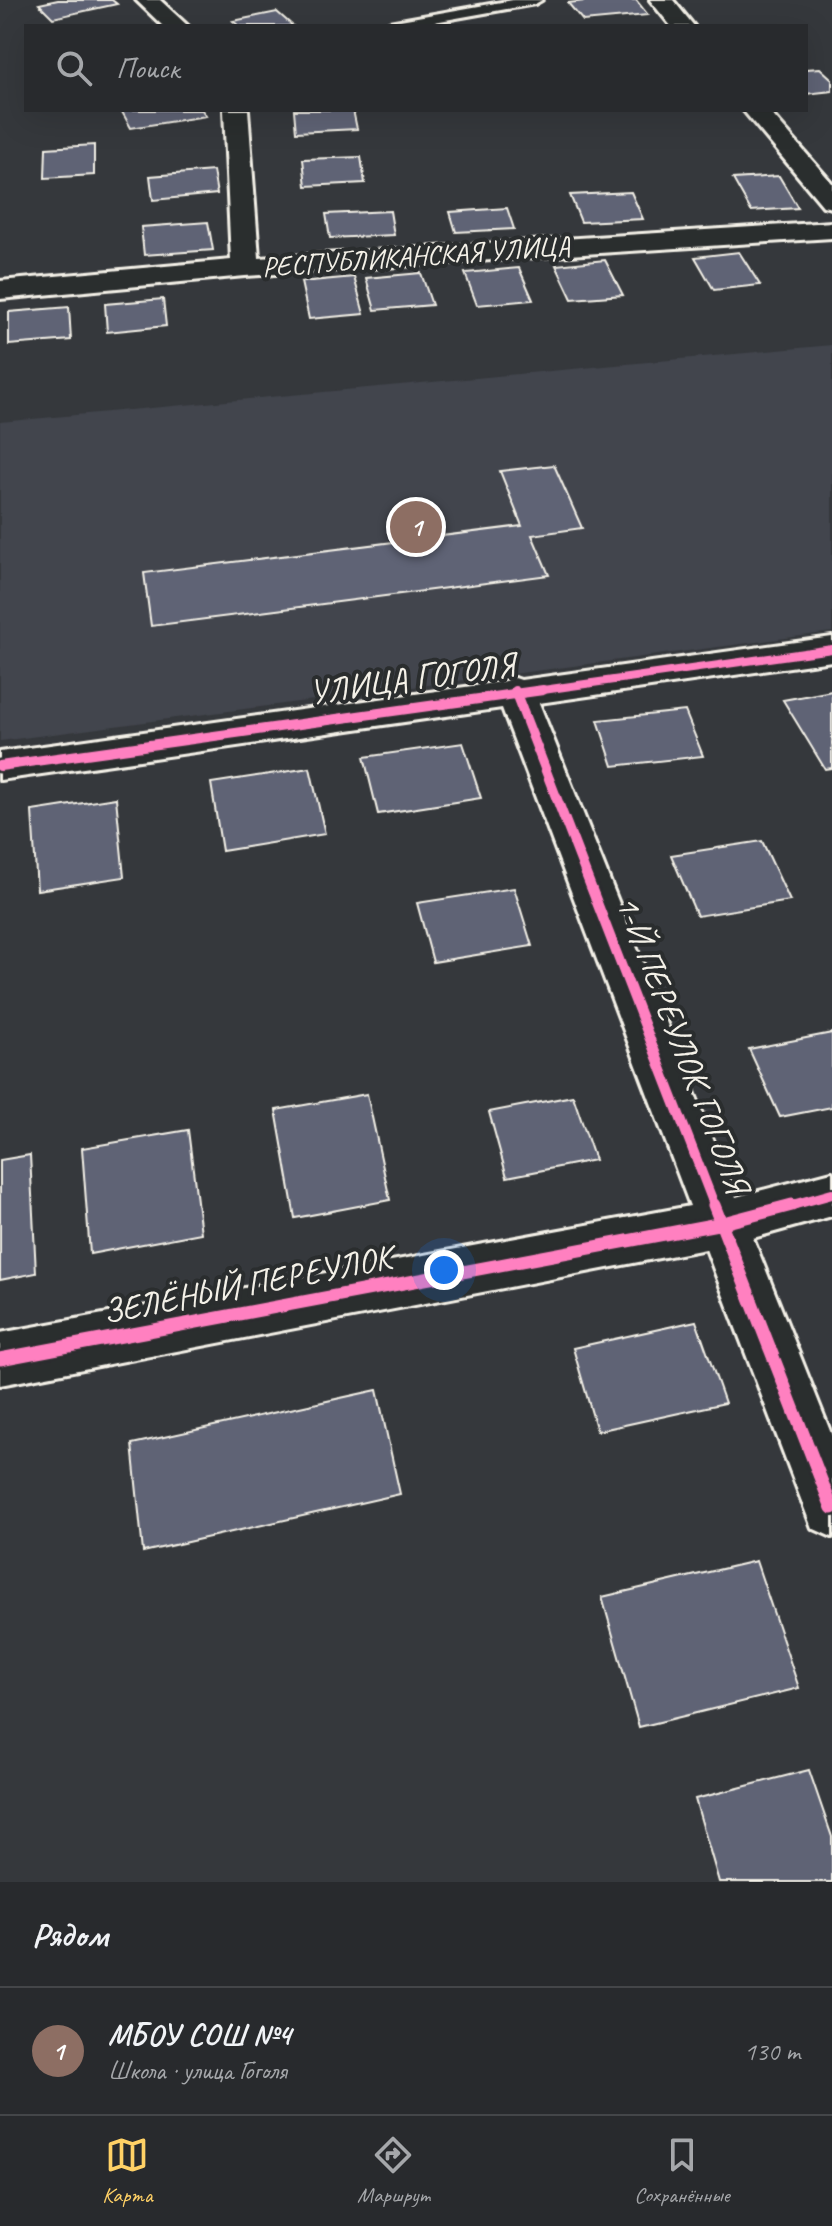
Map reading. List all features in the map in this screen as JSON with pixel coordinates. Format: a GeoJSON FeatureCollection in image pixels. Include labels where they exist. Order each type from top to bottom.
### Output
{"type":"FeatureCollection","features":[{"type":"Feature","properties":{"kind":"street"},"geometry":{"type":"LineString","coordinates":[[147,0],[175,24]]}},
{"type":"Feature","properties":{"kind":"street"},"geometry":{"type":"LineString","coordinates":[[661,0],[681,24]]}},
{"type":"Feature","properties":{"kind":"street"},"geometry":{"type":"LineString","coordinates":[[236,112],[245,267]]}},
{"type":"Feature","properties":{"kind":"street"},"geometry":{"type":"LineString","coordinates":[[757,112],[832,200]]}},
{"type":"Feature","properties":{"kind":"street","name":"РЕСПУБЛИКАНСКАЯ УЛИЦА"},"geometry":{"type":"LineString","coordinates":[[0,290],[245,267],[832,230]]}},
{"type":"Feature","properties":{"kind":"street","name":"УЛИЦА ГОГОЛЯ"},"geometry":{"type":"LineString","coordinates":[[0,766],[515,691],[832,649]]}},
{"type":"Feature","properties":{"kind":"street","name":"1-Й ПЕРЕУЛОК ГОГОЛЯ"},"geometry":{"type":"LineString","coordinates":[[515,691],[832,1508]]}},
{"type":"Feature","properties":{"kind":"street","name":"ЗЕЛЁНЫЙ ПЕРЕУЛОК"},"geometry":{"type":"LineString","coordinates":[[0,1359],[723,1223],[832,1194]]}},
{"type":"Feature","properties":{"kind":"lane"},"geometry":{"type":"LineString","coordinates":[[400,24],[535,0]]}},
{"type":"Feature","properties":{"kind":"shaded area"},"geometry":{"type":"Polygon","coordinates":[[[832,345],[832,632],[0,741],[0,422],[832,345]]]}},
{"type":"Feature","properties":{"kind":"building"},"geometry":{"type":"Polygon","coordinates":[[[58,0],[112,0],[117,4],[53,18],[39,4],[58,0]]]}},
{"type":"Feature","properties":{"kind":"building"},"geometry":{"type":"Polygon","coordinates":[[[636,0],[648,15],[583,21],[568,3],[636,0]]]}},
{"type":"Feature","properties":{"kind":"building"},"geometry":{"type":"Polygon","coordinates":[[[277,12],[291,24],[237,24],[233,21],[277,12]]]}},
{"type":"Feature","properties":{"kind":"building"},"geometry":{"type":"Polygon","coordinates":[[[820,68],[832,79],[832,91],[808,94],[808,69],[820,68]]]}},
{"type":"Feature","properties":{"kind":"building"},"geometry":{"type":"Polygon","coordinates":[[[122,112],[203,112],[206,116],[131,128],[122,112]]]}},
{"type":"Feature","properties":{"kind":"building"},"geometry":{"type":"Polygon","coordinates":[[[294,112],[353,112],[357,129],[296,132],[294,112]]]}},
{"type":"Feature","properties":{"kind":"building"},"geometry":{"type":"Polygon","coordinates":[[[94,145],[94,175],[45,178],[46,148],[94,145]]]}},
{"type":"Feature","properties":{"kind":"building"},"geometry":{"type":"Polygon","coordinates":[[[361,157],[365,183],[306,186],[303,159],[361,157]]]}},
{"type":"Feature","properties":{"kind":"building"},"geometry":{"type":"Polygon","coordinates":[[[213,171],[217,194],[153,200],[150,176],[213,171]]]}},
{"type":"Feature","properties":{"kind":"building"},"geometry":{"type":"Polygon","coordinates":[[[779,176],[798,208],[751,211],[733,179],[779,176]]]}},
{"type":"Feature","properties":{"kind":"building"},"geometry":{"type":"Polygon","coordinates":[[[631,192],[643,219],[581,222],[570,195],[631,192]]]}},
{"type":"Feature","properties":{"kind":"building"},"geometry":{"type":"Polygon","coordinates":[[[507,208],[514,229],[456,232],[450,212],[507,208]]]}},
{"type":"Feature","properties":{"kind":"building"},"geometry":{"type":"Polygon","coordinates":[[[390,211],[394,235],[330,238],[326,214],[390,211]]]}},
{"type":"Feature","properties":{"kind":"building"},"geometry":{"type":"Polygon","coordinates":[[[208,222],[213,250],[144,255],[141,227],[208,222]]]}},
{"type":"Feature","properties":{"kind":"building"},"geometry":{"type":"Polygon","coordinates":[[[739,252],[760,285],[714,290],[695,257],[739,252]]]}},
{"type":"Feature","properties":{"kind":"building"},"geometry":{"type":"Polygon","coordinates":[[[605,260],[623,295],[572,299],[556,265],[605,260]]]}},
{"type":"Feature","properties":{"kind":"building"},"geometry":{"type":"Polygon","coordinates":[[[519,268],[533,300],[477,305],[465,273],[519,268]]]}},
{"type":"Feature","properties":{"kind":"building"},"geometry":{"type":"Polygon","coordinates":[[[421,273],[432,305],[375,310],[366,278],[421,273]]]}},
{"type":"Feature","properties":{"kind":"building"},"geometry":{"type":"Polygon","coordinates":[[[354,277],[364,314],[309,319],[301,282],[354,277]]]}},
{"type":"Feature","properties":{"kind":"building"},"geometry":{"type":"Polygon","coordinates":[[[163,299],[166,326],[107,332],[105,304],[163,299]]]}},
{"type":"Feature","properties":{"kind":"building"},"geometry":{"type":"Polygon","coordinates":[[[69,307],[71,340],[9,345],[9,312],[69,307]]]}},
{"type":"Feature","properties":{"kind":"building"},"geometry":{"type":"Polygon","coordinates":[[[554,465],[582,528],[532,535],[549,575],[151,626],[144,573],[522,526],[500,471],[554,465]]]}},
{"type":"Feature","properties":{"kind":"building"},"geometry":{"type":"Polygon","coordinates":[[[832,691],[832,768],[825,769],[783,700],[832,691]]]}},
{"type":"Feature","properties":{"kind":"building"},"geometry":{"type":"Polygon","coordinates":[[[685,711],[703,756],[613,766],[598,720],[685,711]]]}},
{"type":"Feature","properties":{"kind":"building"},"geometry":{"type":"Polygon","coordinates":[[[463,743],[481,798],[378,814],[364,757],[463,743]]]}},
{"type":"Feature","properties":{"kind":"building"},"geometry":{"type":"Polygon","coordinates":[[[310,768],[325,834],[222,851],[211,783],[310,768]]]}},
{"type":"Feature","properties":{"kind":"building"},"geometry":{"type":"Polygon","coordinates":[[[116,798],[124,877],[37,890],[32,811],[116,798]]]}},
{"type":"Feature","properties":{"kind":"building"},"geometry":{"type":"Polygon","coordinates":[[[762,841],[790,901],[697,916],[671,855],[762,841]]]}},
{"type":"Feature","properties":{"kind":"building"},"geometry":{"type":"Polygon","coordinates":[[[514,888],[532,946],[433,962],[417,903],[514,888]]]}},
{"type":"Feature","properties":{"kind":"building"},"geometry":{"type":"Polygon","coordinates":[[[832,1033],[832,1107],[780,1117],[749,1049],[832,1033]]]}},
{"type":"Feature","properties":{"kind":"building"},"geometry":{"type":"Polygon","coordinates":[[[367,1094],[390,1200],[295,1218],[276,1110],[367,1094]]]}},
{"type":"Feature","properties":{"kind":"building"},"geometry":{"type":"Polygon","coordinates":[[[573,1096],[595,1160],[507,1177],[489,1112],[573,1096]]]}},
{"type":"Feature","properties":{"kind":"building"},"geometry":{"type":"Polygon","coordinates":[[[188,1130],[201,1233],[90,1254],[82,1148],[188,1130]]]}},
{"type":"Feature","properties":{"kind":"building"},"geometry":{"type":"Polygon","coordinates":[[[30,1155],[36,1273],[0,1280],[0,1160],[30,1155]]]}},
{"type":"Feature","properties":{"kind":"building"},"geometry":{"type":"Polygon","coordinates":[[[696,1321],[725,1403],[597,1431],[573,1348],[696,1321]]]}},
{"type":"Feature","properties":{"kind":"building"},"geometry":{"type":"Polygon","coordinates":[[[377,1390],[400,1494],[143,1552],[132,1444],[377,1390]]]}},
{"type":"Feature","properties":{"kind":"building"},"geometry":{"type":"Polygon","coordinates":[[[756,1561],[799,1688],[639,1727],[602,1597],[756,1561]]]}},
{"type":"Feature","properties":{"kind":"building"},"geometry":{"type":"Polygon","coordinates":[[[809,1770],[832,1837],[832,1882],[719,1882],[695,1799],[809,1770]]]}},
{"type":"Feature","properties":{"kind":"cycle path"},"geometry":{"type":"LineString","coordinates":[[0,766],[832,649]]}},
{"type":"Feature","properties":{"kind":"cycle path"},"geometry":{"type":"LineString","coordinates":[[515,691],[832,1508]]}},
{"type":"Feature","properties":{"kind":"cycle path"},"geometry":{"type":"LineString","coordinates":[[0,1359],[723,1223],[832,1194]]}},
{"type":"Feature","properties":{"kind":"place","name":"МБОУ СОШ №4"},"geometry":{"type":"Point","coordinates":[416,527]}}]}
